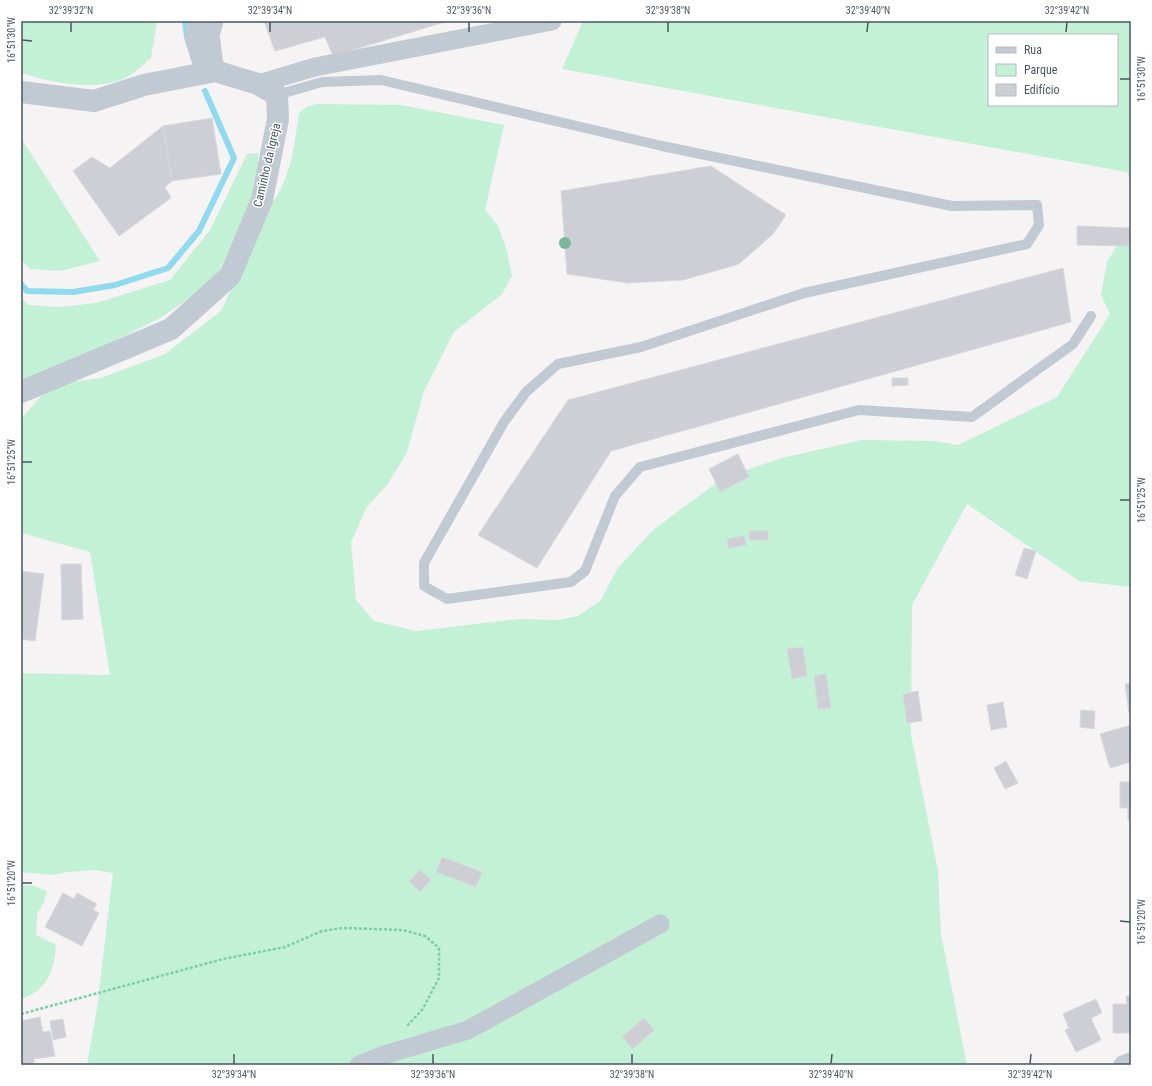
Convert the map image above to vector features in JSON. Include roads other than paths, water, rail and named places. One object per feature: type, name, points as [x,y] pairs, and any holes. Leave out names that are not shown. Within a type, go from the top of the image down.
[{"type":"street","points":[[197,21],[194,38],[210,72]]},
{"type":"street","points":[[210,72],[210,36],[214,21]]},
{"type":"street","points":[[258,84],[322,66],[552,21]]},
{"type":"street","points":[[21,92],[94,101],[144,84],[210,72],[258,84],[277,95]]},
{"type":"street","name":"Caminho da Igreja","points":[[21,392],[171,329],[230,276],[262,200],[278,119],[277,95]]},
{"type":"street","points":[[359,1065],[384,1055],[468,1030],[660,924]]},
{"type":"street","points":[[1123,1065],[1131,1062]]},
{"type":"lane","points":[[277,95],[322,82],[381,80],[662,146],[952,206],[1037,205],[1039,225],[1027,244],[804,293],[641,347],[558,364],[526,392],[504,422],[424,564],[424,586],[447,599],[570,582],[585,571],[615,496],[640,467],[859,410],[972,417],[1073,344],[1091,316]]},
{"type":"waterway","points":[[185,21],[187,37]]},
{"type":"waterway","points":[[21,284],[27,291],[73,292],[115,285],[168,268],[199,231],[234,158],[205,91]]}]
